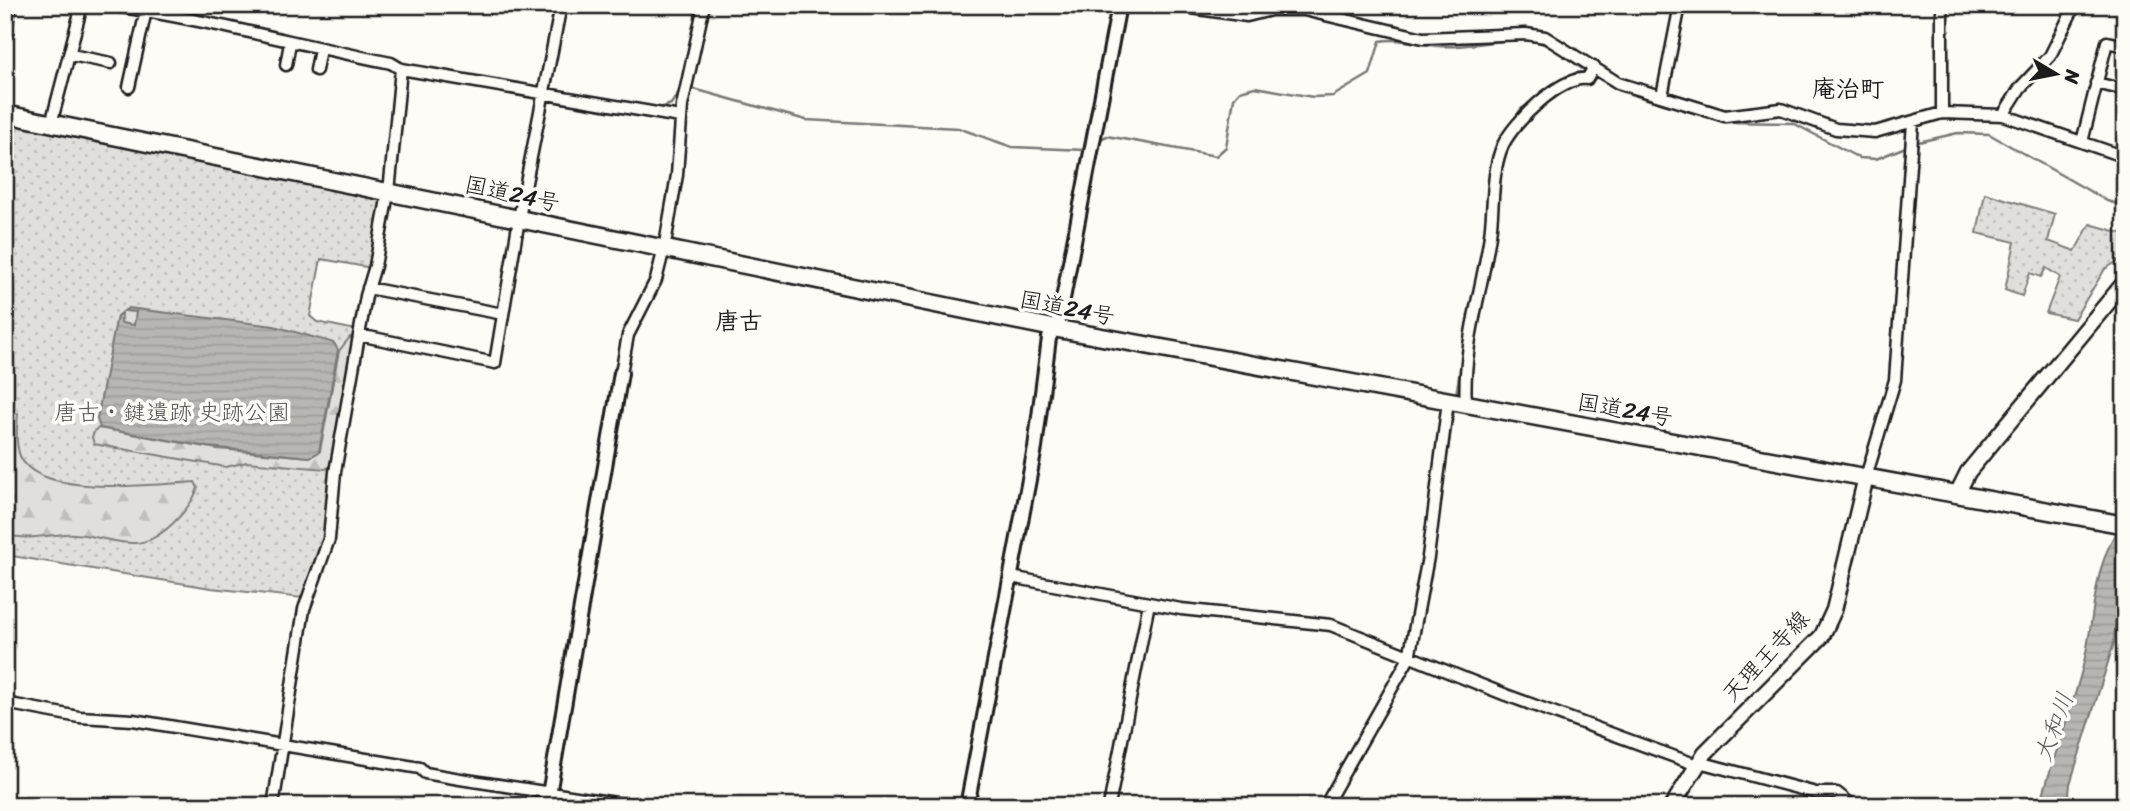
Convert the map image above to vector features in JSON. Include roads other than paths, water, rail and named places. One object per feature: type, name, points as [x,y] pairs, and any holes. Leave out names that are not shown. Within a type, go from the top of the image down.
[{"type":"highway","name":"国道24号","points":[[5,114],[1053,328],[2118,524]]},
{"type":"main road","points":[[1957,494],[1968,472],[2125,282]]},
{"type":"main road","name":"天理王寺線","points":[[1672,806],[1698,763],[1822,636],[1834,610],[1866,478]]},
{"type":"street","points":[[5,32],[11,5]]},
{"type":"street","points":[[51,124],[82,5]]},
{"type":"street","points":[[109,5],[147,8],[290,43],[391,63],[401,69],[546,89],[680,117]]},
{"type":"street","points":[[359,335],[495,363],[561,5]]},
{"type":"street","points":[[547,806],[628,335],[656,280],[664,249],[677,176],[680,117],[704,5]]},
{"type":"street","points":[[967,806],[1011,576],[1053,328],[1063,299],[1119,5]]},
{"type":"street","points":[[1171,5],[1247,16],[1271,10],[1306,8],[1423,38],[1460,39],[1513,33],[1545,37],[1618,83],[1725,116],[1781,109],[1851,132],[1875,132],[1942,113],[2003,114],[2125,157]]},
{"type":"street","points":[[1662,96],[1680,5]]},
{"type":"street","points":[[1942,5],[1942,113]]},
{"type":"street","points":[[2003,114],[2020,88],[2050,56],[2074,5]]},
{"type":"street","points":[[128,88],[147,8]]},
{"type":"street","points":[[2082,142],[2107,42],[2125,46]]},
{"type":"street","points":[[286,65],[290,43]]},
{"type":"street","points":[[316,71],[320,49]]},
{"type":"street","points":[[71,55],[111,63]]},
{"type":"street","points":[[1466,405],[1465,372],[1490,234],[1500,152],[1516,122],[1529,108],[1577,79],[1587,79],[1594,67]]},
{"type":"street","points":[[273,806],[304,609],[329,539],[332,491],[388,191],[401,69]]},
{"type":"street","points":[[2096,83],[2125,90]]},
{"type":"street","points":[[1866,478],[1895,380],[1913,122]]},
{"type":"street","points":[[368,289],[503,314]]},
{"type":"street","points":[[1325,806],[1409,658],[1428,557],[1448,401]]},
{"type":"street","points":[[1011,576],[1198,611],[1321,623],[1409,658],[1698,763],[1816,793],[1837,793],[1853,806]]},
{"type":"street","points":[[1109,806],[1149,603]]},
{"type":"street","points":[[5,703],[79,717],[133,720],[420,768],[425,773],[448,777],[549,790],[635,806]]},
{"type":"waterway","points":[[1098,140],[1107,136],[1216,156],[1226,147],[1234,98],[1240,91],[1255,87],[1313,97],[1333,96],[1370,74],[1380,41],[1452,46],[1529,41],[1553,48],[1587,72]]},
{"type":"waterway","points":[[400,64],[424,68]]},
{"type":"waterway","points":[[1566,79],[1575,73],[1585,72]]},
{"type":"waterway","points":[[1592,75],[1620,91],[1724,122],[1793,123],[1859,158],[1876,159],[1908,146]]},
{"type":"waterway","points":[[658,109],[671,104],[683,86],[806,120],[958,128],[1012,147],[1085,150]]},
{"type":"waterway","points":[[1506,131],[1521,109],[1537,98]]},
{"type":"waterway","points":[[1914,143],[1958,133],[1989,134],[2107,201],[2125,206]]},
{"type":"waterway","points":[[1475,288],[1486,229]]},
{"type":"waterway","points":[[1456,395],[1464,346]]},
{"type":"waterway","points":[[1438,513],[1454,409]]},
{"type":"district","name":"庵治町","points":[[1848,89]]},
{"type":"district","name":"唐古","points":[[739,321]]},
{"type":"park label","name":"唐古・鍵遺跡 史跡公園","points":[[172,412]]},
{"type":"water label","name":"大和川","points":[[2054,727]]}]
